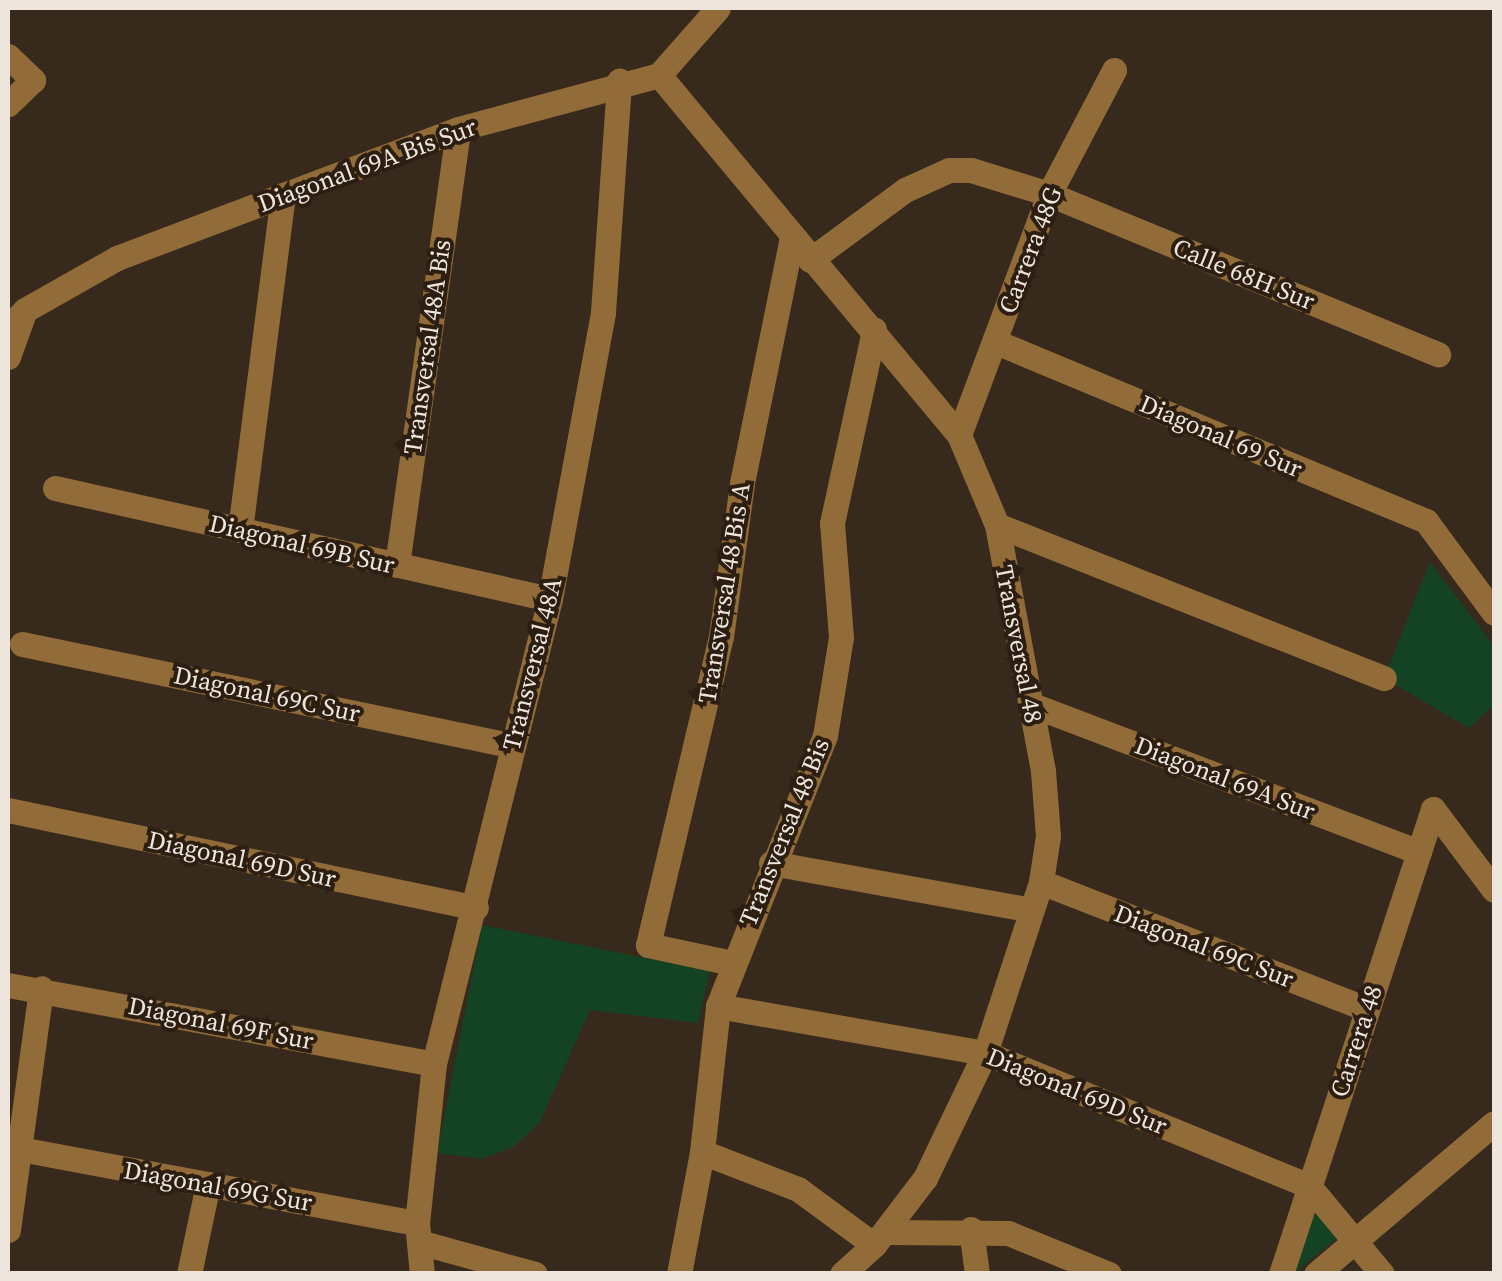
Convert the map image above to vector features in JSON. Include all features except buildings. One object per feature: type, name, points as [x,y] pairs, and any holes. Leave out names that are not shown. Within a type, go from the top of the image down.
[{"type":"street","points":[[659,74],[718,8]]},
{"type":"street","points":[[8,56],[32,80],[8,104]]},
{"type":"street","name":"Carrera 48G","points":[[958,435],[1049,194],[1114,70]]},
{"type":"street","name":"Diagonal 69A Bis Sur","points":[[13,310],[117,258],[458,129],[619,81],[659,74]]},
{"type":"street","name":"Transversal 48","points":[[659,74],[958,435],[997,525],[1032,706],[1048,836],[1041,882],[1027,909],[985,1053],[925,1178],[879,1238],[842,1274]]},
{"type":"street","name":"Transversal 48A","points":[[422,1274],[418,1232],[434,1064],[550,600],[603,312],[619,81]]},
{"type":"street","name":"Transversal 48A Bis","points":[[397,565],[458,129]]},
{"type":"street","name":"Calle 68H Sur","points":[[810,260],[905,190],[949,170],[972,170],[1049,194],[1438,354]]},
{"type":"street","points":[[240,530],[283,195]]},
{"type":"street","name":"Transversal 48 Bis A","points":[[732,963],[648,945],[721,637],[742,482],[792,238]]},
{"type":"street","points":[[8,357],[13,310]]},
{"type":"street","name":"Transversal 48 Bis","points":[[679,1274],[702,1152],[718,1006],[770,864],[825,736],[841,638],[832,523],[874,330]]},
{"type":"street","name":"Diagonal 69 Sur","points":[[996,342],[1426,521],[1494,613]]},
{"type":"street","name":"Diagonal 69B Sur","points":[[55,488],[550,600]]},
{"type":"street","points":[[997,525],[1384,678]]},
{"type":"street","name":"Diagonal 69C Sur","points":[[22,644],[511,745]]},
{"type":"street","name":"Diagonal 69A Sur","points":[[1032,706],[1419,852]]},
{"type":"street","name":"Diagonal 69D Sur","points":[[8,810],[476,908]]},
{"type":"street","name":"Carrera 48","points":[[1281,1274],[1432,810],[1494,890]]},
{"type":"street","points":[[770,864],[1027,909]]},
{"type":"street","name":"Diagonal 69C Sur","points":[[1041,882],[1367,1009]]},
{"type":"street","name":"Diagonal 69F Sur","points":[[8,985],[41,988],[434,1064]]},
{"type":"street","points":[[8,1230],[41,988]]},
{"type":"street","name":"Diagonal 69D Sur","points":[[718,1006],[985,1053],[1309,1186]]},
{"type":"street","points":[[1316,1274],[1494,1123]]},
{"type":"street","name":"Diagonal 69G Sur","points":[[20,1149],[208,1184],[418,1232],[534,1274]]},
{"type":"street","points":[[702,1152],[798,1189],[879,1238],[972,1229],[1029,1238],[1109,1274]]},
{"type":"street","points":[[189,1274],[208,1184]]},
{"type":"street","points":[[1309,1186],[1357,1238],[1382,1274]]},
{"type":"street","points":[[972,1229],[977,1274]]},
{"type":"green space","points":[[1430,562],[1494,646],[1494,705],[1469,728],[1384,678]]},
{"type":"green space","points":[[482,925],[710,971],[698,1023],[590,1010],[539,1124],[513,1147],[482,1159],[437,1153]]},
{"type":"green space","points":[[1314,1209],[1338,1237],[1294,1273]]}]
